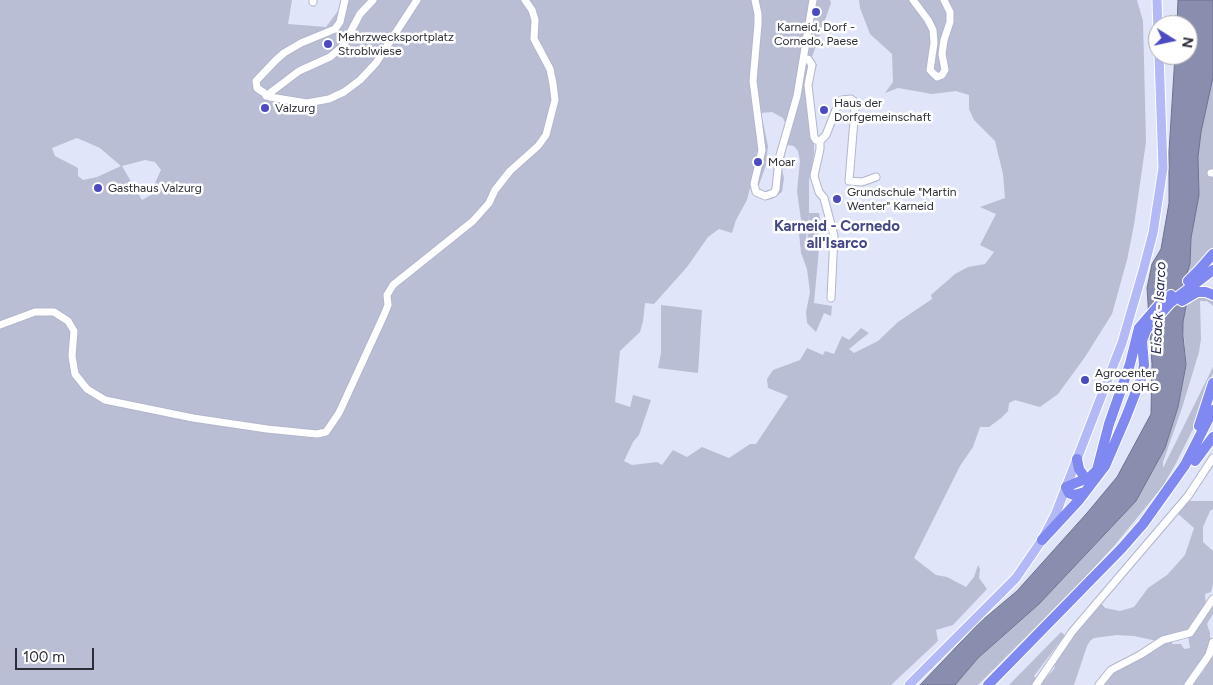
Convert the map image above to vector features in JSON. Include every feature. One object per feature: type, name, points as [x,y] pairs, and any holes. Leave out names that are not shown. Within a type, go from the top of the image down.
[{"type":"highway","points":[[1153,317],[1198,276],[1213,254]]},
{"type":"highway","points":[[1085,492],[1074,495],[1066,487],[1093,475],[1099,467],[1109,424],[1128,369],[1136,336],[1153,317],[1198,276],[1213,270]]},
{"type":"highway","points":[[1153,317],[1197,292],[1206,292],[1213,295]]},
{"type":"highway","points":[[1042,540],[1085,492],[1105,466],[1139,383],[1144,365],[1142,341],[1144,327]]},
{"type":"highway","points":[[1164,496],[1198,429],[1213,383]]},
{"type":"highway","points":[[988,685],[1122,548],[1164,496],[1193,450],[1213,410]]},
{"type":"highway","points":[[1195,461],[1213,425]]},
{"type":"highway","points":[[997,685],[1126,553],[1170,499],[1213,437]]},
{"type":"highway","points":[[1077,459],[1079,469],[1086,479]]},
{"type":"main road","points":[[1156,0],[1157,15]]},
{"type":"main road","points":[[909,685],[1003,592],[1030,560],[1056,513],[1122,343],[1153,234],[1163,168],[1159,65]]},
{"type":"street","points":[[346,0],[340,22],[335,29],[294,46],[276,60],[256,82],[257,88],[268,96],[307,102],[329,99],[360,80],[376,63],[417,0]]},
{"type":"street","points":[[268,96],[299,71],[330,57],[343,46],[360,14],[373,0]]},
{"type":"street","points":[[0,325],[35,312],[54,312],[68,322],[74,331],[72,356],[74,374],[86,389],[105,400],[193,418],[267,429],[309,433],[326,432],[339,413],[384,315],[388,305],[387,295],[394,286],[473,221],[489,203],[495,190],[510,171],[538,146],[546,136],[555,100],[553,84],[550,69],[534,39],[535,20],[532,10],[525,0]]},
{"type":"street","points":[[755,0],[758,24],[753,81],[762,150],[754,184],[756,192],[760,195],[770,195],[776,189],[779,159],[797,96],[813,0]]},
{"type":"street","points":[[913,0],[933,30],[934,43],[930,70],[937,77],[942,75],[945,70],[942,54],[950,22],[950,12],[944,0]]},
{"type":"street","points":[[804,59],[808,59],[812,66],[808,85],[814,137],[820,141]]},
{"type":"street","points":[[831,298],[834,236],[824,198],[819,192],[814,176],[820,141],[826,135],[839,102],[846,98],[855,102],[849,181],[862,182],[876,177]]},
{"type":"street","points":[[1036,685],[1078,625],[1188,496],[1213,458]]},
{"type":"street","points":[[1099,685],[1111,670],[1163,640],[1190,633],[1213,599]]},
{"type":"street","points":[[1188,685],[1209,655],[1213,642]]},
{"type":"shaded area","points":[[0,0],[292,0],[288,24],[326,27],[346,0],[830,0],[831,3],[812,57],[817,65],[812,85],[814,101],[814,154],[809,181],[809,213],[819,213],[821,224],[817,239],[819,240],[819,246],[807,246],[809,214],[805,247],[819,249],[814,303],[832,306],[831,316],[824,313],[816,332],[807,323],[806,312],[810,292],[807,269],[801,253],[799,233],[801,220],[797,191],[800,161],[798,151],[794,146],[787,145],[782,169],[784,178],[782,192],[772,199],[766,200],[756,196],[750,188],[747,200],[736,220],[732,233],[719,229],[708,237],[687,267],[654,304],[645,303],[640,332],[620,351],[615,402],[630,407],[633,395],[651,400],[639,435],[633,442],[624,461],[632,465],[657,462],[662,465],[673,450],[687,457],[702,447],[729,458],[750,444],[756,444],[788,396],[768,388],[767,379],[773,370],[800,360],[807,348],[823,355],[825,351],[834,354],[842,336],[849,340],[861,328],[869,333],[849,349],[854,353],[878,341],[898,322],[932,299],[931,295],[955,274],[968,267],[985,264],[994,252],[980,245],[996,214],[980,207],[1005,198],[1003,174],[995,141],[974,120],[969,109],[969,95],[956,91],[932,94],[898,88],[885,93],[893,82],[892,54],[870,34],[860,8],[859,0],[1137,0],[1143,21],[1146,142],[1134,225],[1127,260],[1112,314],[1085,357],[1058,394],[1040,407],[1015,400],[1009,403],[1008,411],[1001,418],[989,427],[980,427],[973,447],[960,466],[914,558],[936,575],[947,577],[966,587],[974,577],[978,565],[980,569],[979,578],[987,589],[953,625],[936,630],[938,641],[891,685],[0,685]],"holes":[[[772,112],[783,118],[786,125],[776,157],[773,189],[764,191],[759,188],[759,185],[766,165],[768,146],[761,113]],[[77,138],[100,148],[121,166],[97,177],[83,180],[78,176],[78,168],[55,156],[52,148]],[[145,160],[155,162],[161,170],[155,183],[156,192],[142,200],[122,166]]]},
{"type":"shaded area","points":[[1213,77],[1213,249],[1185,279],[1190,264],[1191,238],[1199,195],[1198,157],[1201,132]]},
{"type":"shaded area","points":[[1197,295],[1213,298],[1213,306],[1207,301],[1200,301],[1201,339],[1199,352],[1163,462],[1163,468],[1213,367],[1213,373],[1197,421],[1163,486],[1114,546],[1080,583],[978,685],[955,685],[978,658],[1039,604],[1136,501],[1165,448],[1178,407],[1186,365],[1183,322],[1187,301]]},
{"type":"shaded area","points":[[661,305],[702,310],[698,373],[658,368],[661,353]]},
{"type":"shaded area","points":[[1189,501],[1213,501],[1213,509],[1210,511],[1203,527],[1203,542],[1213,551],[1213,584],[1211,592],[1205,594],[1206,605],[1188,630],[1157,641],[1134,636],[1117,635],[1094,638],[1087,646],[1074,685],[1040,685],[1054,669],[1056,660],[1100,602],[1105,608],[1120,611],[1134,607],[1148,588],[1167,575],[1185,555],[1194,528],[1177,513]]},
{"type":"shaded area","points":[[1213,603],[1213,614],[1207,624],[1210,642],[1206,656],[1184,685],[1101,685],[1113,671],[1137,660],[1149,650],[1173,639],[1172,644],[1181,644],[1184,649],[1190,648],[1188,636],[1197,630],[1200,621]]},
{"type":"shaded area","points":[[1061,632],[1065,635],[1034,676],[1037,679],[1033,685],[1009,685]]},
{"type":"shaded area","points":[[1213,649],[1213,685],[1191,685],[1203,672]]},
{"type":"water","name":"Eisack - Isarco","points":[[1178,0],[1213,0],[1213,77],[1201,132],[1198,157],[1199,195],[1191,238],[1190,264],[1185,279],[1187,301],[1183,322],[1183,336],[1186,365],[1178,407],[1165,448],[1136,501],[1039,604],[978,658],[955,685],[920,685],[979,623],[1017,591],[1087,513],[1117,477],[1151,414],[1152,364],[1147,288],[1152,264],[1161,249],[1169,203],[1169,152],[1174,65],[1198,65],[1198,15],[1177,15]]},
{"type":"place","name":"Karneid, Dorf - Cornedo, Paese","points":[[816,12]]},
{"type":"place","name":"Mehrzwecksportplatz Stroblwiese","points":[[328,44]]},
{"type":"place","name":"Valzurg","points":[[265,108]]},
{"type":"place","name":"Haus der Dorfgemeinschaft","points":[[824,110]]},
{"type":"place","name":"Moar","points":[[758,162]]},
{"type":"place","name":"Gasthaus Valzurg","points":[[98,188]]},
{"type":"place","name":"Grundschule \"Martin Wenter\" Karneid","points":[[837,199]]},
{"type":"place","name":"Agrocenter Bozen OHG","points":[[1085,380]]},
{"type":"district","name":"Karneid - Cornedo all'Isarco","points":[[837,236]]}]
